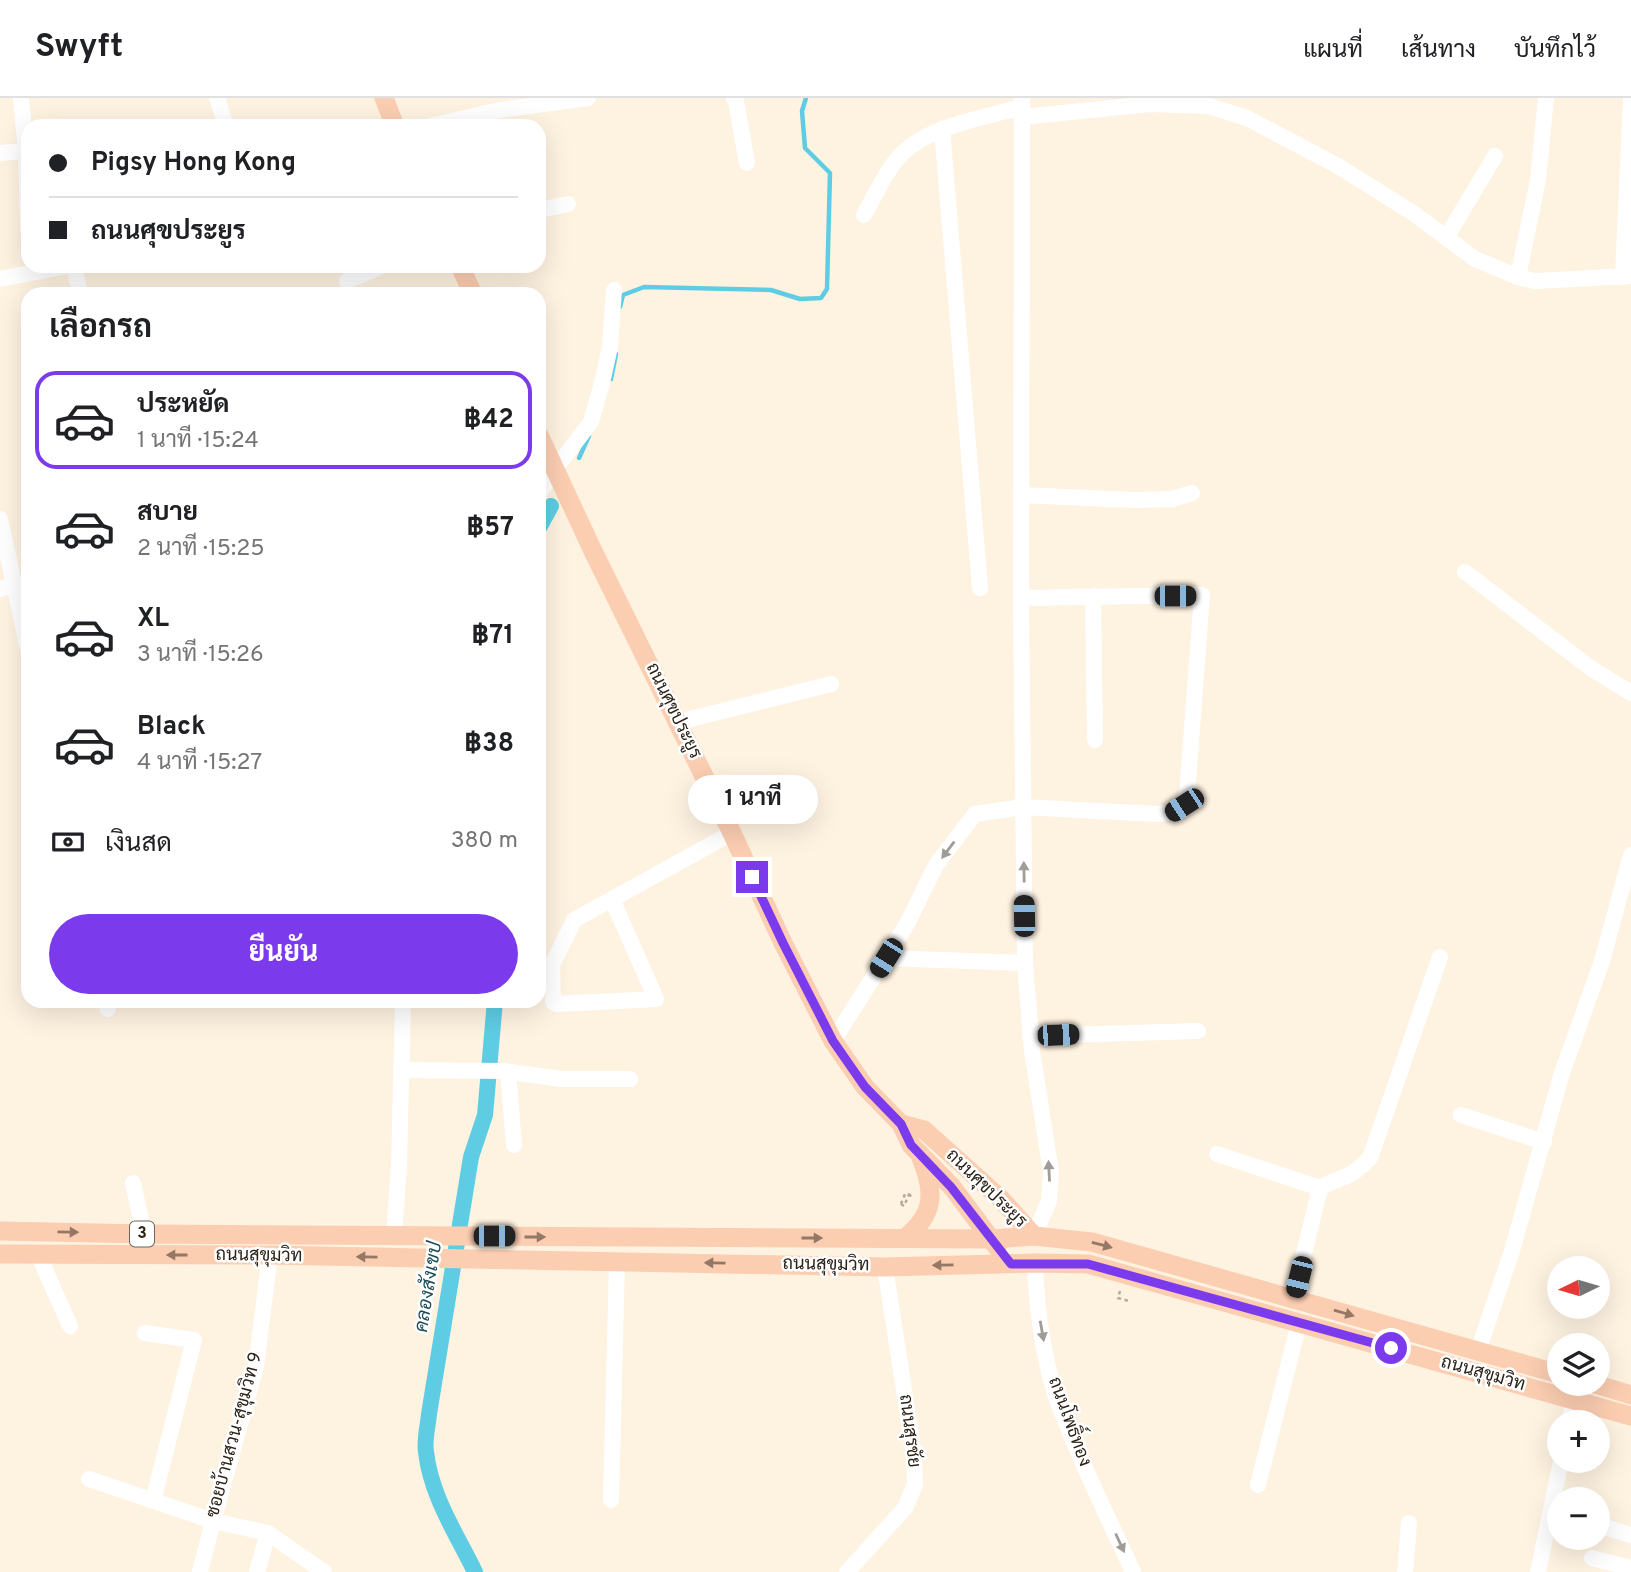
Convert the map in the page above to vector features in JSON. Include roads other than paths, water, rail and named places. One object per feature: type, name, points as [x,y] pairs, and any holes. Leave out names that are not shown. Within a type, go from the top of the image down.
[{"type":"main road","points":[[384,98],[392,119]]},
{"type":"main road","name":"ถนนศุขประยูร","points":[[546,452],[833,1041],[865,1087],[901,1124],[911,1145],[951,1187],[1011,1264]]},
{"type":"main road","name":"ถนนศุขประยูร","points":[[901,1124],[924,1130],[1002,1199],[1034,1236]]},
{"type":"main road","points":[[905,1238],[918,1228],[924,1219],[930,1197],[927,1173],[920,1155]]},
{"type":"main road","name":"ถนนสุขุมวิท","points":[[0,1231],[992,1240],[1034,1236],[1091,1242],[1547,1371]]},
{"type":"main road","points":[[276,1255],[278,1235]]},
{"type":"main road","points":[[1034,1236],[1035,1263]]},
{"type":"main road","name":"ถนนสุขุมวิท","points":[[0,1254],[276,1255],[885,1267],[1088,1264],[1631,1416]]},
{"type":"main road","points":[[1610,1389],[1631,1395]]},
{"type":"street","points":[[21,98],[23,119]]},
{"type":"street","points":[[217,98],[224,119]]},
{"type":"street","points":[[460,119],[499,110],[588,98]]},
{"type":"street","points":[[734,98],[747,163]]},
{"type":"street","points":[[1518,278],[1538,180],[1546,98]]},
{"type":"street","points":[[864,215],[896,161],[910,146],[942,130],[1022,107],[1210,102],[1247,118],[1338,166],[1413,213],[1475,259],[1518,278],[1534,281],[1627,277],[1631,98]]},
{"type":"street","points":[[1022,107],[1021,598],[1025,963],[1030,1036],[1051,1172],[1049,1201],[1034,1236]]},
{"type":"street","points":[[942,130],[980,588]]},
{"type":"street","points":[[0,153],[21,151]]},
{"type":"street","points":[[1446,238],[1494,156]]},
{"type":"street","points":[[546,209],[568,204]]},
{"type":"street","points":[[0,279],[21,272]]},
{"type":"street","points":[[347,281],[366,273]]},
{"type":"street","points":[[546,483],[591,422],[610,347],[614,290]]},
{"type":"street","points":[[1021,495],[1172,499],[1192,493]]},
{"type":"street","points":[[0,520],[21,617]]},
{"type":"street","points":[[1465,572],[1592,669],[1631,693]]},
{"type":"street","points":[[1093,596],[1095,740]]},
{"type":"street","points":[[833,1041],[907,924],[936,865],[975,814],[1022,807],[1157,814],[1172,813],[1184,805],[1187,795],[1202,596],[1021,598]]},
{"type":"street","points":[[678,722],[831,684]]},
{"type":"street","points":[[612,899],[656,999],[557,1004],[553,1002],[552,965],[574,920],[612,899],[732,833]]},
{"type":"street","points":[[1478,1351],[1512,1251],[1562,1076],[1602,961],[1631,855]]},
{"type":"street","points":[[1293,1299],[1320,1188],[1357,1171],[1370,1158],[1440,957]]},
{"type":"street","points":[[886,958],[1025,963]]},
{"type":"street","points":[[394,1236],[403,1008]]},
{"type":"street","points":[[1030,1036],[1198,1031]]},
{"type":"street","points":[[402,1070],[506,1071],[561,1079],[630,1079]]},
{"type":"street","points":[[506,1071],[514,1145]]},
{"type":"street","points":[[1461,1115],[1544,1142]]},
{"type":"street","points":[[1217,1154],[1320,1188]]},
{"type":"street","points":[[133,1184],[144,1234]]},
{"type":"street","points":[[38,1254],[70,1326]]},
{"type":"street","name":"ซอยบ้านสวน-สุขุมวิท 9","points":[[201,1572],[256,1367],[276,1255]]},
{"type":"street","points":[[611,1500],[617,1261]]},
{"type":"street","name":"ถนนโพธิ์ทอง","points":[[1035,1263],[1036,1295],[1058,1404],[1133,1572]]},
{"type":"street","name":"ถนนสุรชัย","points":[[847,1572],[905,1508],[915,1485],[914,1455],[885,1267]]},
{"type":"street","points":[[1258,1485],[1299,1323]]},
{"type":"street","points":[[145,1333],[194,1340],[153,1501]]},
{"type":"street","points":[[1572,1410],[1574,1400]]},
{"type":"street","points":[[89,1479],[213,1521],[268,1534],[324,1572]]},
{"type":"street","points":[[1405,1572],[1409,1522]]},
{"type":"street","points":[[1610,1529],[1631,1535]]},
{"type":"street","points":[[257,1572],[268,1534]]},
{"type":"street","points":[[1538,1572],[1547,1539]]},
{"type":"street","points":[[1592,1558],[1631,1568]]},
{"type":"waterway","points":[[620,307],[623,295],[644,287],[771,290],[800,299],[821,298],[827,289],[830,173],[805,148],[802,111],[806,98]]},
{"type":"waterway","points":[[611,379],[616,354]]},
{"type":"waterway","points":[[579,458],[589,436]]},
{"type":"waterway","name":"คลองสังเขป","points":[[546,515],[551,506]]},
{"type":"waterway","name":"คลองสังเขป","points":[[475,1572],[433,1484],[425,1443],[471,1157],[485,1115],[494,1008]]}]
